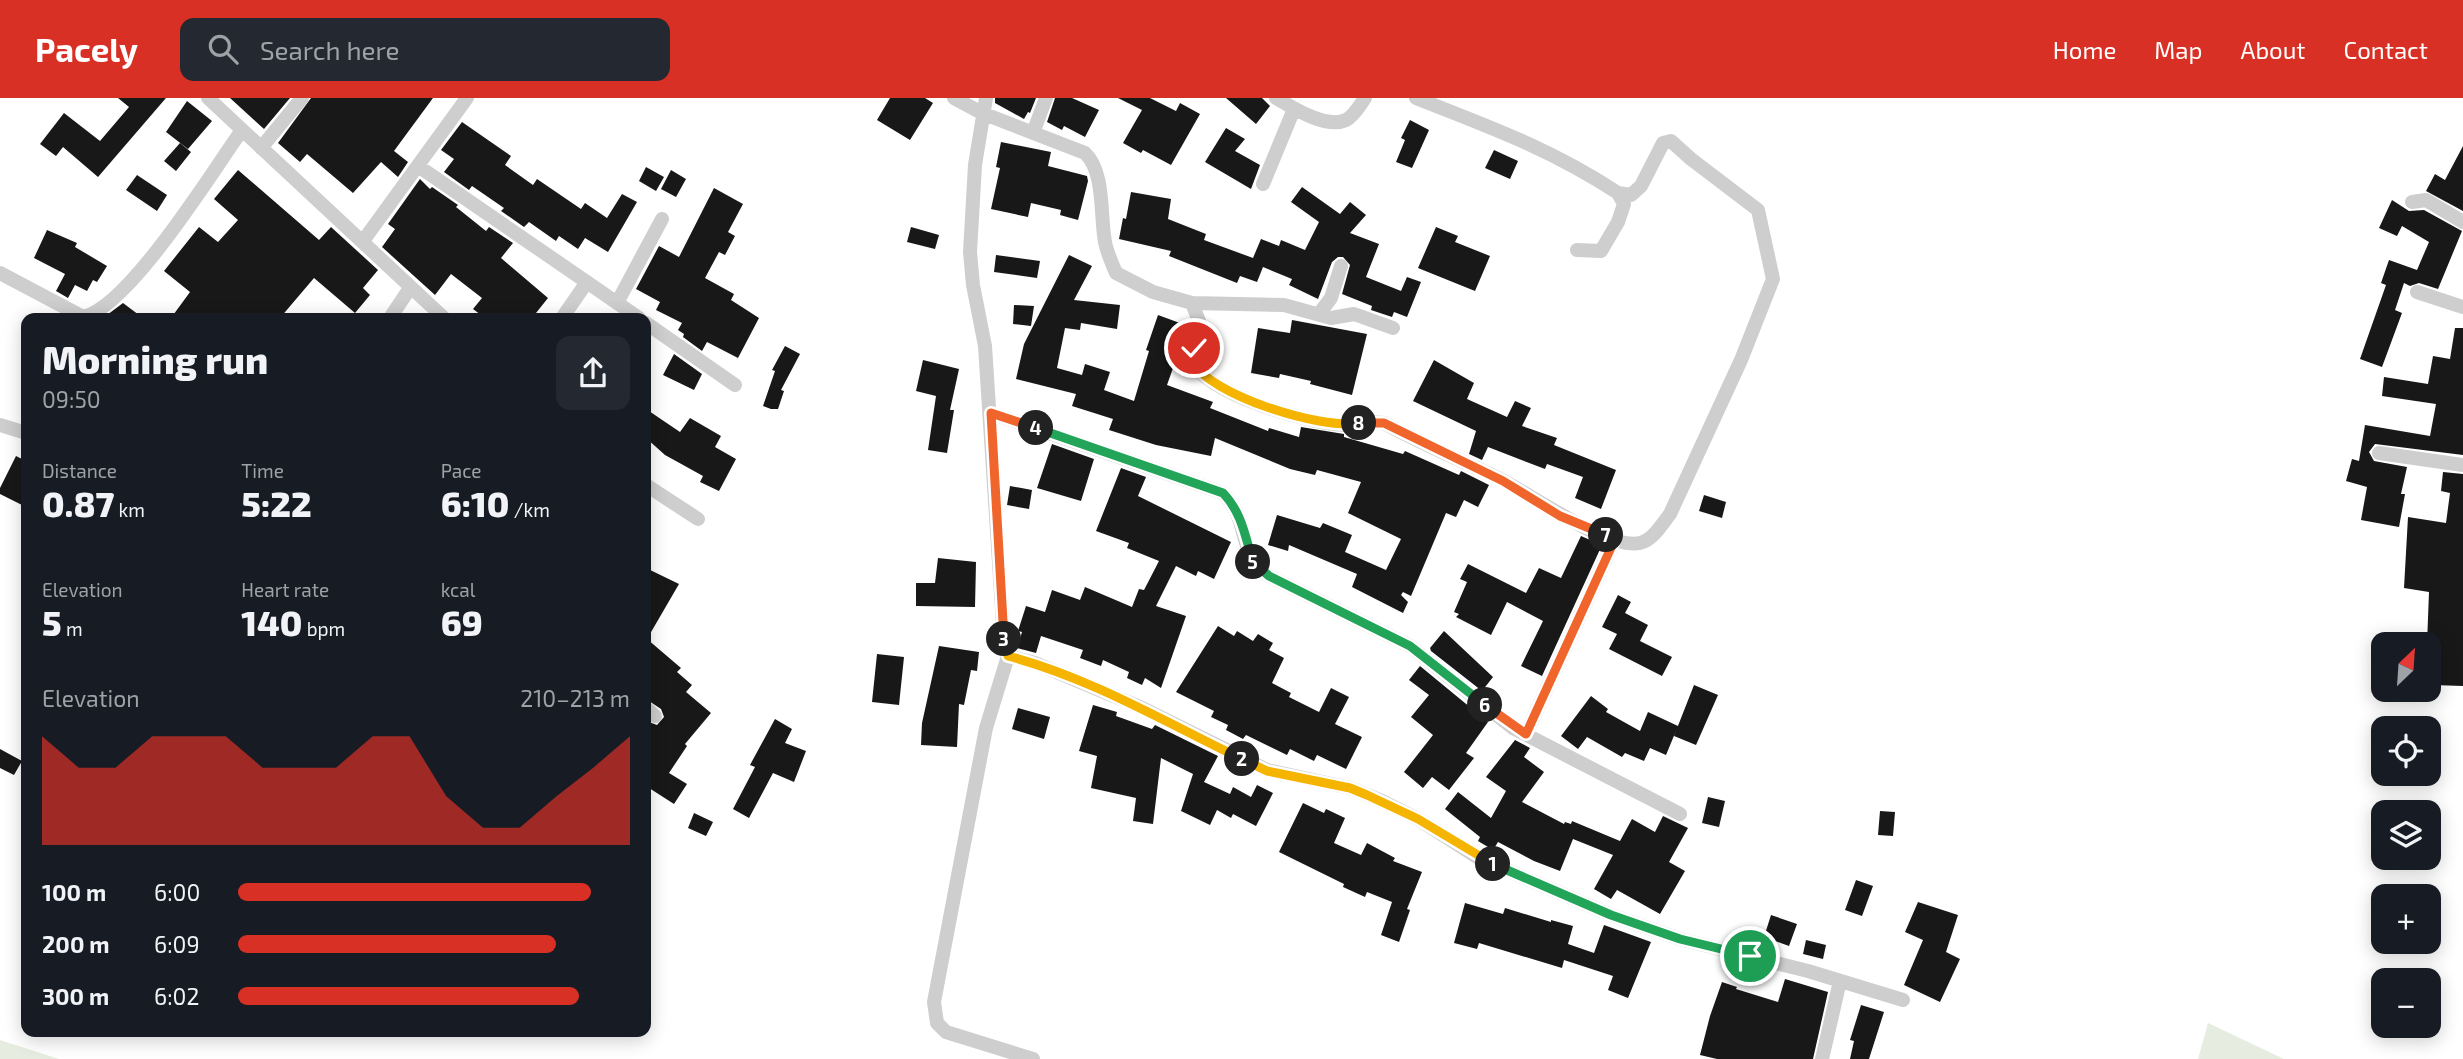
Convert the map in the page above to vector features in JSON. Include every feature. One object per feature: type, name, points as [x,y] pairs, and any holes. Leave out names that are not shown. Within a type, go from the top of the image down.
[{"type":"street","points":[[208,98],[438,313]]},
{"type":"street","points":[[261,148],[302,98]]},
{"type":"street","points":[[363,241],[467,98]]},
{"type":"street","points":[[954,98],[982,113],[1085,153],[1094,163],[1098,176],[1106,245],[1116,273],[1153,292],[1192,303],[1284,304],[1331,318],[1354,314],[1393,328]]},
{"type":"street","points":[[986,98],[974,177],[970,252],[973,285],[985,346],[1004,640],[1008,656],[986,727],[934,1002],[937,1023],[946,1032],[1033,1059]]},
{"type":"street","points":[[1033,133],[1037,116],[1046,98]]},
{"type":"street","points":[[1276,98],[1294,109],[1336,122],[1349,119],[1365,98]]},
{"type":"street","points":[[1192,303],[1202,330],[1191,361],[1197,372],[1213,383],[1294,416],[1348,425],[1366,421],[1384,423],[1503,481],[1560,516],[1625,544],[1642,543],[1654,535],[1670,514],[1741,360],[1773,279],[1758,210],[1671,141],[1663,143],[1641,186],[1630,195],[1618,193],[1586,172],[1531,143],[1416,98]]},
{"type":"street","points":[[1263,184],[1294,109]]},
{"type":"street","points":[[95,313],[134,279],[242,130]]},
{"type":"street","points":[[418,166],[632,313]]},
{"type":"street","points":[[1577,250],[1601,251],[1618,222],[1624,204],[1618,193]]},
{"type":"street","points":[[2412,202],[2426,200],[2463,222]]},
{"type":"street","points":[[617,303],[662,219]]},
{"type":"street","points":[[1319,314],[1331,298],[1341,266]]},
{"type":"street","points":[[0,273],[75,313]]},
{"type":"street","points":[[565,313],[587,282]]},
{"type":"street","points":[[393,313],[410,288]]},
{"type":"street","points":[[2417,292],[2463,307]]},
{"type":"street","points":[[651,326],[735,385]]},
{"type":"street","points":[[991,413],[1223,493],[1235,505],[1254,562],[1269,576],[1410,646],[1513,728],[1680,814]]},
{"type":"street","points":[[0,425],[21,431]]},
{"type":"street","points":[[2379,453],[2463,465]]},
{"type":"street","points":[[651,488],[698,519]]},
{"type":"street","points":[[1526,734],[1615,539]]},
{"type":"street","points":[[1008,656],[1035,663],[1130,702],[1267,771],[1350,788],[1375,798],[1418,819],[1479,858],[1611,915],[1680,939],[1808,971],[1903,1000]]},
{"type":"street","points":[[1822,1059],[1840,981]]},
{"type":"shaded area","points":[[2208,1023],[2284,1059],[2198,1059]]},
{"type":"shaded area","points":[[0,1040],[59,1059],[0,1059]]},
{"type":"building","points":[[118,98],[166,98],[98,177],[63,147],[56,156],[40,144],[64,113],[100,141],[129,107]]},
{"type":"building","points":[[230,98],[290,98],[264,129]]},
{"type":"building","points":[[311,98],[433,98],[394,151],[408,162],[398,177],[381,162],[353,193],[307,154],[300,162],[278,143]]},
{"type":"building","points":[[890,98],[925,98],[933,103],[910,140],[877,120]]},
{"type":"building","points":[[995,98],[1036,98],[1030,113],[1028,112],[1024,119],[995,103]]},
{"type":"building","points":[[1055,98],[1072,98],[1099,110],[1085,137],[1064,126],[1062,130],[1047,122]]},
{"type":"building","points":[[1118,98],[1150,98],[1176,111],[1180,103],[1200,114],[1171,165],[1123,143],[1142,110]]},
{"type":"building","points":[[1226,98],[1262,98],[1270,106],[1256,124]]},
{"type":"building","points":[[187,101],[212,121],[188,149],[166,132]]},
{"type":"building","points":[[1410,120],[1429,130],[1412,168],[1396,162],[1405,140],[1401,138]]},
{"type":"building","points":[[462,122],[511,156],[505,165],[533,185],[537,179],[581,209],[585,203],[607,218],[622,194],[637,202],[608,252],[585,238],[578,249],[559,236],[556,241],[529,222],[524,227],[501,211],[504,208],[472,186],[469,190],[444,172],[454,159],[441,150]]},
{"type":"building","points":[[1226,128],[1245,139],[1235,151],[1260,165],[1251,189],[1205,162]]},
{"type":"building","points":[[1001,142],[1051,152],[1048,166],[1087,176],[1078,220],[1060,215],[1061,210],[1031,203],[1028,217],[991,209],[1000,168],[996,167]]},
{"type":"building","points":[[180,143],[191,152],[176,171],[164,161]]},
{"type":"building","points":[[2463,146],[2463,211],[2426,191],[2435,174],[2445,180]]},
{"type":"building","points":[[1494,150],[1518,161],[1510,179],[1485,168]]},
{"type":"building","points":[[646,167],[664,177],[656,191],[639,181]]},
{"type":"building","points":[[238,170],[319,240],[331,227],[378,270],[363,288],[370,295],[355,313],[314,278],[284,313],[175,313],[190,292],[164,271],[199,227],[218,242],[238,220],[214,199]]},
{"type":"building","points":[[671,170],[686,179],[676,197],[661,189]]},
{"type":"building","points":[[137,175],[167,195],[157,211],[126,190]]},
{"type":"building","points":[[420,179],[430,189],[432,187],[458,205],[456,207],[486,231],[489,227],[513,243],[501,258],[548,298],[536,313],[478,313],[473,309],[482,298],[451,274],[435,295],[382,247],[395,229],[388,224]]},
{"type":"building","points":[[1302,187],[1340,214],[1350,202],[1366,215],[1350,233],[1379,244],[1366,277],[1401,291],[1407,277],[1421,282],[1407,317],[1394,312],[1392,317],[1371,310],[1372,306],[1342,294],[1350,265],[1343,257],[1332,262],[1318,299],[1289,285],[1292,279],[1263,267],[1257,282],[1240,276],[1237,283],[1169,256],[1171,251],[1119,239],[1131,192],[1171,199],[1168,219],[1206,234],[1204,240],[1253,258],[1261,239],[1279,246],[1281,240],[1305,250],[1319,222],[1291,202]]},
{"type":"building","points":[[714,188],[743,204],[728,232],[735,236],[725,255],[719,252],[705,278],[734,294],[731,300],[759,318],[738,358],[707,342],[702,351],[678,330],[682,323],[656,310],[660,302],[636,289],[659,246],[679,257]]},
{"type":"building","points":[[2392,200],[2409,211],[2424,210],[2462,231],[2438,289],[2419,283],[2410,286],[2404,283],[2395,310],[2402,313],[2382,367],[2360,359],[2386,285],[2381,283],[2389,260],[2417,270],[2429,242],[2402,226],[2397,236],[2379,228]]},
{"type":"building","points":[[911,227],[939,235],[935,249],[907,242]]},
{"type":"building","points":[[1436,227],[1458,236],[1455,242],[1490,256],[1475,291],[1418,268]]},
{"type":"building","points":[[47,230],[77,243],[75,247],[107,266],[97,282],[93,280],[87,291],[75,285],[68,298],[56,291],[65,274],[34,258]]},
{"type":"building","points":[[996,255],[1040,261],[1037,278],[994,272]]},
{"type":"building","points":[[1069,255],[1092,266],[1074,300],[1120,305],[1117,329],[1081,323],[1080,330],[1065,328],[1057,368],[1082,375],[1085,364],[1110,372],[1104,390],[1134,401],[1149,351],[1146,350],[1158,315],[1188,326],[1167,385],[1213,402],[1210,408],[1268,431],[1269,428],[1299,437],[1301,427],[1344,434],[1344,437],[1403,454],[1405,451],[1459,475],[1461,471],[1489,485],[1478,507],[1464,500],[1456,517],[1446,513],[1411,596],[1403,592],[1401,595],[1408,602],[1403,613],[1352,587],[1357,574],[1289,545],[1288,551],[1268,545],[1277,515],[1320,528],[1323,523],[1352,535],[1345,552],[1386,570],[1401,539],[1348,513],[1361,482],[1317,470],[1315,475],[1290,469],[1215,438],[1211,456],[1156,445],[1109,430],[1113,419],[1072,406],[1076,394],[1016,379],[1024,344]]},
{"type":"building","points":[[123,303],[136,313],[110,313]]},
{"type":"building","points":[[1014,305],[1034,306],[1031,326],[1013,324]]},
{"type":"building","points":[[1292,320],[1367,334],[1352,395],[1280,374],[1279,378],[1251,373],[1258,328],[1290,333]]},
{"type":"building","points":[[2455,328],[2463,328],[2463,455],[2375,444],[2369,452],[2374,461],[2407,467],[2401,494],[2405,494],[2399,527],[2361,520],[2367,487],[2346,481],[2352,459],[2359,461],[2365,425],[2430,436],[2436,404],[2382,396],[2384,377],[2428,384],[2433,356],[2450,359]]},
{"type":"building","points":[[785,346],[800,354],[781,390],[784,391],[778,409],[771,409],[763,406],[775,371],[772,370]]},
{"type":"building","points":[[674,354],[702,374],[694,390],[663,375]]},
{"type":"building","points":[[923,360],[959,369],[950,410],[954,410],[947,453],[928,450],[936,396],[916,391]]},
{"type":"building","points":[[1434,360],[1474,383],[1467,399],[1507,417],[1515,401],[1531,408],[1522,426],[1557,438],[1554,445],[1616,470],[1601,509],[1575,498],[1583,477],[1547,464],[1545,469],[1488,447],[1482,460],[1469,454],[1476,431],[1413,401]]},
{"type":"building","points":[[651,412],[680,432],[690,418],[721,436],[715,447],[736,459],[719,491],[700,482],[703,476],[665,455],[651,442]]},
{"type":"building","points":[[1052,444],[1094,459],[1081,501],[1037,488]]},
{"type":"building","points":[[16,456],[21,458],[21,504],[0,494],[0,488]]},
{"type":"building","points":[[1121,468],[1146,477],[1138,496],[1231,542],[1214,579],[1198,571],[1196,576],[1176,566],[1156,606],[1186,616],[1161,688],[1145,678],[1142,685],[1127,678],[1129,672],[1103,660],[1101,666],[1080,658],[1083,650],[1041,636],[1036,653],[1017,648],[1022,632],[1018,631],[1026,606],[1045,612],[1052,590],[1080,600],[1085,587],[1132,607],[1139,589],[1144,590],[1159,561],[1127,548],[1129,543],[1096,531]]},
{"type":"building","points":[[2443,472],[2463,474],[2463,686],[2441,685],[2441,632],[2427,632],[2429,592],[2404,588],[2408,517],[2446,523],[2450,493],[2441,491]]},
{"type":"building","points":[[1010,486],[1032,490],[1029,509],[1007,505]]},
{"type":"building","points":[[1704,495],[1726,502],[1722,518],[1699,511]]},
{"type":"building","points":[[1581,536],[1602,545],[1542,676],[1521,666],[1543,621],[1507,602],[1491,635],[1456,617],[1459,614],[1454,612],[1467,582],[1460,579],[1468,564],[1526,593],[1539,568],[1561,578]]},
{"type":"building","points":[[938,558],[976,562],[975,607],[916,606],[916,583],[935,583]]},
{"type":"building","points":[[651,570],[679,584],[651,632]]},
{"type":"building","points":[[1618,595],[1631,602],[1625,613],[1648,625],[1640,641],[1672,657],[1662,676],[1609,649],[1617,634],[1602,627]]},
{"type":"building","points":[[1218,626],[1234,636],[1237,631],[1253,641],[1258,634],[1273,643],[1269,650],[1284,658],[1272,683],[1291,693],[1289,697],[1319,712],[1331,688],[1349,697],[1335,724],[1362,737],[1346,769],[1317,755],[1314,761],[1290,749],[1287,755],[1246,735],[1243,739],[1226,730],[1228,725],[1211,717],[1214,711],[1176,692]]},
{"type":"building","points":[[1444,631],[1493,677],[1482,691],[1431,651],[1430,648]]},
{"type":"building","points":[[651,642],[681,668],[677,672],[692,685],[686,692],[711,713],[685,744],[687,746],[669,773],[687,784],[674,804],[651,789],[651,723],[657,725],[664,717],[661,709],[651,702]]},
{"type":"building","points":[[939,646],[979,652],[977,671],[971,670],[964,705],[959,704],[957,747],[921,745],[922,723]]},
{"type":"building","points":[[877,654],[904,657],[899,705],[872,702]]},
{"type":"building","points":[[1420,666],[1488,722],[1466,753],[1474,758],[1449,790],[1432,777],[1423,788],[1404,772],[1433,735],[1411,717],[1429,695],[1409,680]]},
{"type":"building","points":[[1694,685],[1718,695],[1696,745],[1674,736]]},
{"type":"building","points":[[1591,696],[1608,709],[1606,712],[1640,731],[1648,712],[1678,726],[1666,755],[1650,748],[1644,761],[1625,753],[1622,757],[1587,737],[1578,749],[1561,736]]},
{"type":"building","points":[[1093,705],[1117,712],[1116,716],[1152,729],[1155,725],[1218,756],[1204,782],[1230,794],[1233,787],[1251,797],[1257,785],[1273,793],[1256,826],[1233,814],[1231,818],[1217,810],[1210,825],[1181,811],[1193,774],[1161,758],[1153,824],[1133,821],[1136,798],[1091,788],[1097,756],[1079,751]]},
{"type":"building","points":[[1018,708],[1050,717],[1044,739],[1012,729]]},
{"type":"building","points":[[775,719],[792,729],[785,743],[806,751],[794,782],[773,773],[749,818],[733,809],[755,767],[750,765]]},
{"type":"building","points":[[1515,740],[1530,748],[1524,757],[1544,772],[1522,802],[1564,824],[1571,824],[1572,821],[1620,841],[1632,819],[1655,832],[1663,816],[1688,828],[1669,862],[1685,871],[1660,914],[1617,890],[1611,899],[1594,889],[1613,855],[1573,839],[1560,871],[1498,842],[1493,850],[1478,841],[1480,837],[1445,809],[1458,792],[1491,818],[1506,791],[1486,777]]},
{"type":"building","points":[[0,749],[21,760],[14,775],[0,768]]},
{"type":"building","points":[[1708,797],[1725,801],[1719,827],[1702,823]]},
{"type":"building","points":[[1303,803],[1324,813],[1326,809],[1345,818],[1334,843],[1361,855],[1367,843],[1395,858],[1393,861],[1422,872],[1407,909],[1410,910],[1399,942],[1381,935],[1392,902],[1367,892],[1365,897],[1279,852]]},
{"type":"building","points":[[1880,811],[1895,812],[1893,836],[1878,835]]},
{"type":"building","points":[[694,813],[713,822],[706,836],[688,828]]},
{"type":"building","points":[[1856,880],[1873,886],[1862,916],[1845,910]]},
{"type":"building","points":[[1918,902],[1958,915],[1946,952],[1960,959],[1940,1002],[1904,985],[1923,940],[1905,932]]},
{"type":"building","points":[[1465,903],[1503,914],[1505,908],[1573,926],[1568,944],[1594,953],[1604,925],[1651,942],[1628,998],[1608,990],[1613,976],[1564,960],[1562,968],[1479,943],[1477,949],[1454,943]]},
{"type":"building","points":[[1771,915],[1797,924],[1789,946],[1764,937]]},
{"type":"building","points":[[1806,940],[1826,945],[1823,959],[1803,954]]},
{"type":"building","points":[[1785,979],[1828,992],[1813,1059],[1717,1059],[1700,1055],[1722,982],[1778,1002]]},
{"type":"building","points":[[1861,1005],[1884,1012],[1869,1059],[1850,1059],[1854,1041],[1850,1040]]},
{"type":"route","points":[[1194,348],[1191,361],[1197,372],[1213,383],[1257,403],[1294,416],[1348,425],[1366,421],[1384,423],[1416,441],[1503,481],[1560,516],[1615,539],[1526,734],[1513,728],[1410,646],[1269,576],[1254,562],[1235,505],[1223,493],[991,413],[1004,640],[1008,656],[1035,663],[1100,689],[1183,727],[1267,771],[1350,788],[1382,801],[1418,819],[1479,858],[1611,915],[1680,939],[1750,956]]}]
